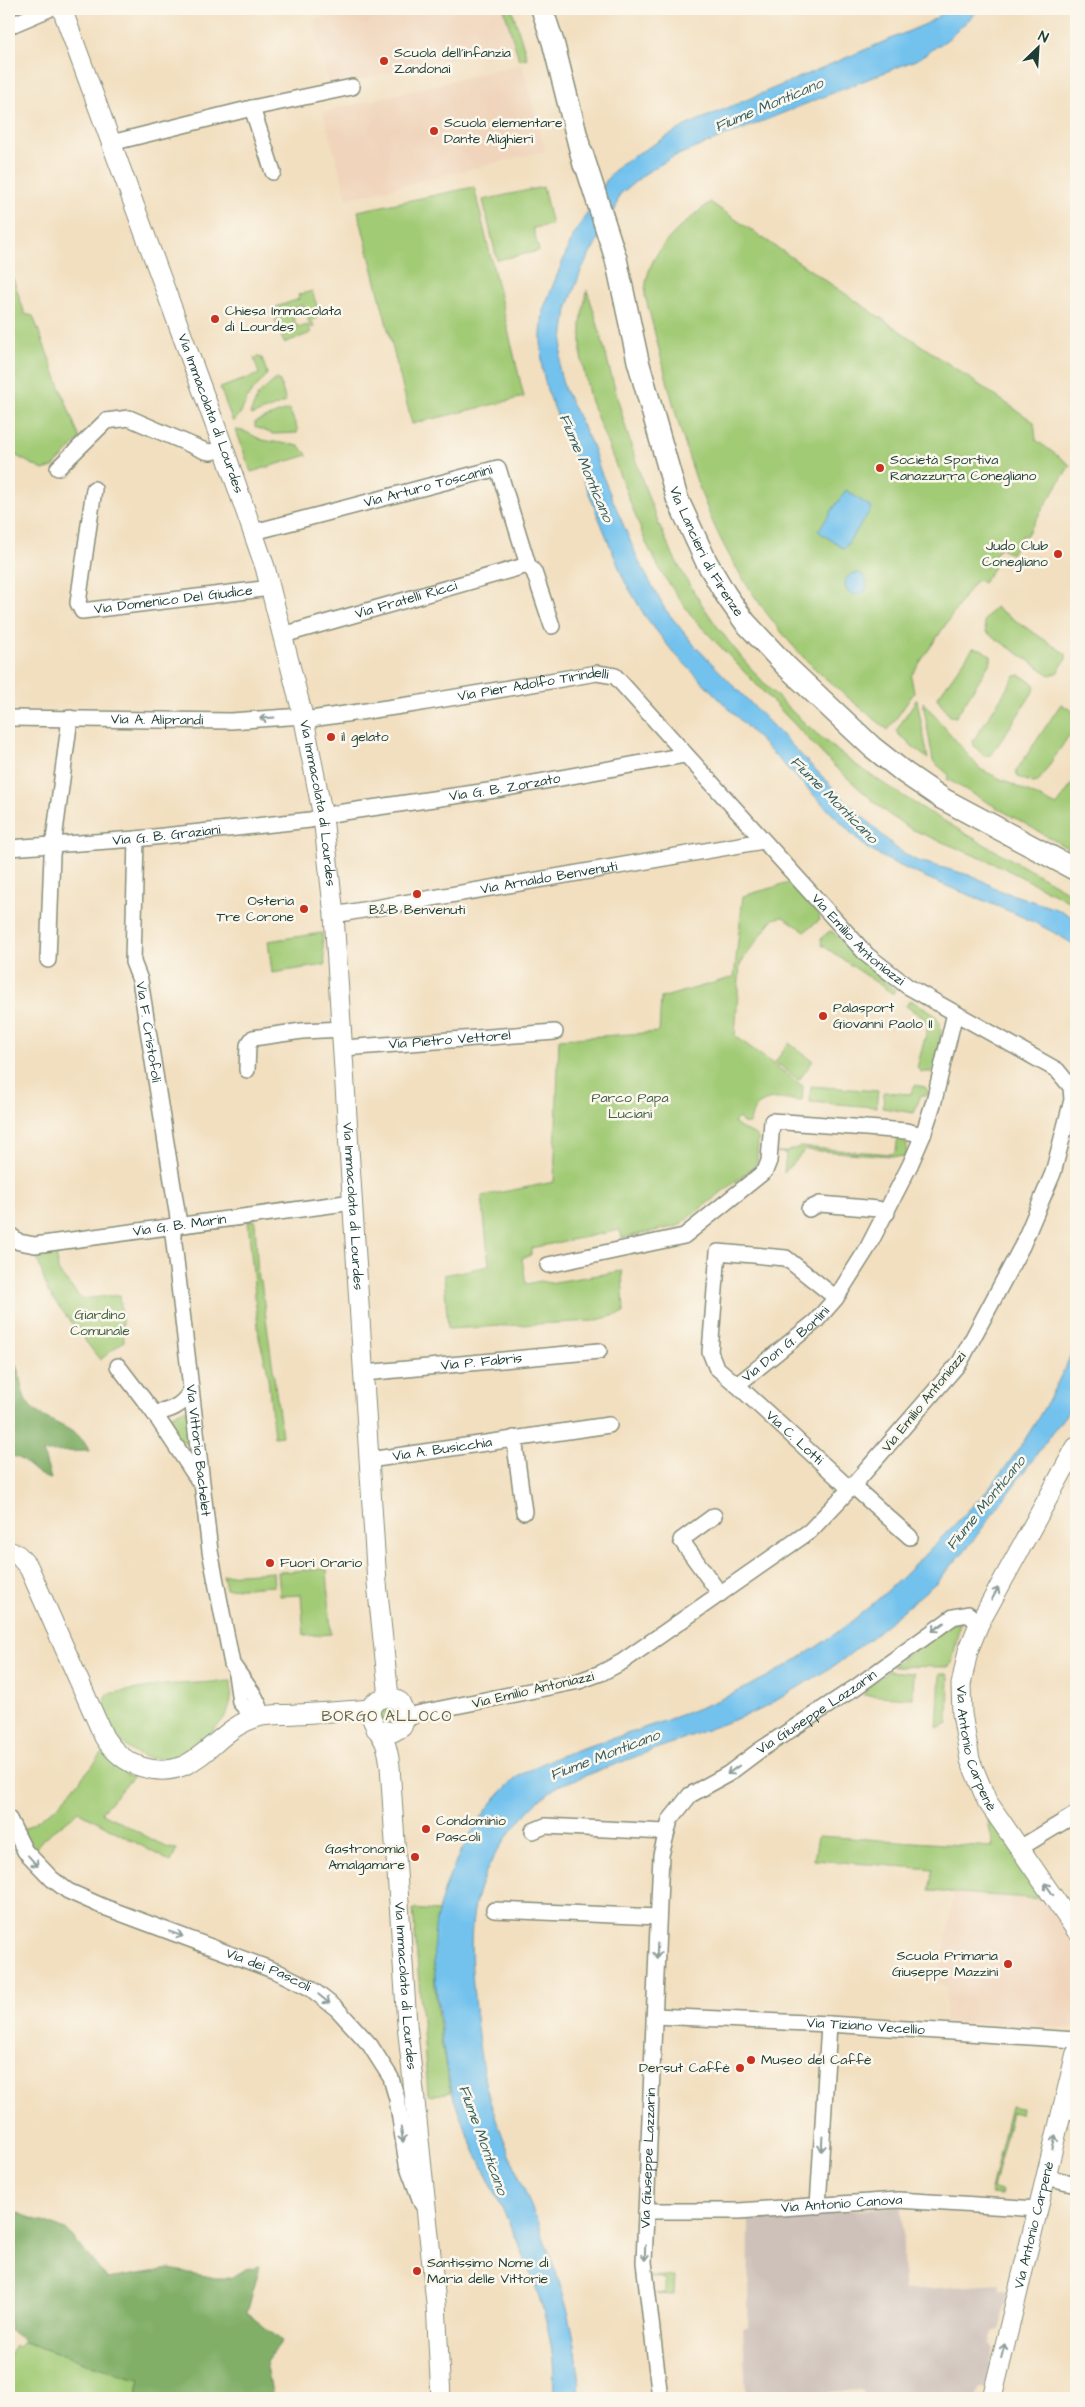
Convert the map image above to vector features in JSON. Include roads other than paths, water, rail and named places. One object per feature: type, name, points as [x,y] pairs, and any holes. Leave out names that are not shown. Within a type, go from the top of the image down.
[{"type":"main road","name":"Via Lancieri di Firenze","points":[[542,9],[677,498],[706,561],[746,622],[830,708],[872,747],[926,789],[1066,859],[1076,871]]},
{"type":"street","points":[[9,26],[60,9]]},
{"type":"street","name":"Via Immacolata di Lourdes","points":[[60,9],[112,143],[254,532],[271,588],[304,718],[322,817],[334,915],[343,1029],[381,1636],[377,1710],[388,1755],[407,2024],[436,2303],[441,2398]]},
{"type":"street","points":[[112,143],[252,108],[352,87]]},
{"type":"street","points":[[252,108],[273,172]]},
{"type":"street","points":[[58,468],[106,421],[129,418],[205,451],[211,452],[224,449]]},
{"type":"street","name":"Via Arturo Toscanini","points":[[254,532],[498,468],[528,565],[534,572],[552,626]]},
{"type":"street","name":"Via Domenico Del Giudice","points":[[94,489],[78,603],[82,611],[271,588]]},
{"type":"street","name":"Via Fratelli Ricci","points":[[283,635],[528,565]]},
{"type":"street","name":"Via Pier Adolfo Tirindelli","points":[[304,718],[606,673],[615,676],[763,841],[796,875]]},
{"type":"street","name":"Via A. Aliprandi","points":[[9,718],[231,721],[304,718]]},
{"type":"street","points":[[48,960],[53,845],[70,718]]},
{"type":"street","name":"Via G. B. Zorzato","points":[[322,817],[502,789],[685,755]]},
{"type":"street","name":"Via G. B. Graziani","points":[[9,848],[136,839],[310,820],[322,817]]},
{"type":"street","name":"Via F. Cristofoli","points":[[136,839],[132,962],[140,980],[176,1225]]},
{"type":"street","name":"Via Arnaldo Benvenuti","points":[[334,915],[763,841]]},
{"type":"street","name":"Via Emilio Antoniazzi","points":[[406,1719],[579,1681],[601,1673],[622,1662],[800,1539],[852,1488],[950,1375],[971,1344],[1014,1262],[1042,1201],[1058,1156],[1070,1109],[1071,1087],[1057,1070],[907,986],[879,966],[848,935],[796,875]]},
{"type":"street","name":"Via Don G. Borlini","points":[[836,1298],[786,1258],[718,1252],[710,1357],[716,1367],[737,1385],[816,1321],[836,1298],[868,1249],[887,1213],[922,1135],[934,1101],[955,1013]]},
{"type":"street","points":[[247,1070],[248,1045],[253,1038],[302,1031],[343,1029]]},
{"type":"street","name":"Via Pietro Vettorel","points":[[344,1048],[555,1032]]},
{"type":"street","points":[[548,1265],[684,1236],[765,1171],[769,1161],[772,1121],[906,1131],[922,1135]]},
{"type":"street","name":"Via G. B. Marin","points":[[9,1234],[19,1242],[35,1245],[354,1202]]},
{"type":"street","points":[[809,1209],[820,1204],[878,1209],[887,1213]]},
{"type":"street","name":"Via Vittorio Bachelet","points":[[176,1225],[190,1392],[201,1485],[222,1616],[232,1664],[236,1673],[254,1695],[259,1705],[257,1717]]},
{"type":"street","name":"Via P. Fabris","points":[[364,1373],[599,1351]]},
{"type":"street","points":[[118,1366],[154,1414],[201,1485]]},
{"type":"street","name":"Via C. Lotti","points":[[737,1385],[910,1538]]},
{"type":"street","points":[[154,1414],[175,1408],[184,1401],[190,1392]]},
{"type":"street","name":"Via A. Busicchia","points":[[369,1460],[609,1425]]},
{"type":"street","points":[[514,1438],[524,1512]]},
{"type":"street","name":"Via Antonio Carpenè","points":[[1073,1920],[1020,1848],[981,1790],[966,1744],[961,1685],[968,1651],[978,1624],[1076,1447]]},
{"type":"street","points":[[714,1516],[682,1540],[720,1594]]},
{"type":"street","points":[[9,1551],[18,1555],[28,1568],[100,1730],[121,1757],[149,1769],[172,1769],[192,1763],[226,1733],[257,1717],[377,1710],[400,1702],[406,1719],[387,1733],[377,1710]]},
{"type":"street","name":"Via Giuseppe Lazzarin","points":[[660,2398],[644,2262],[661,1855],[665,1832],[675,1812],[690,1795],[728,1774],[760,1750],[856,1687],[953,1617],[968,1614],[978,1624]]},
{"type":"street","name":"Via Vittorio Bachelet","points":[[236,1673],[240,1702]]},
{"type":"street","points":[[254,1695],[267,1706],[289,1715]]},
{"type":"street","points":[[226,1733],[237,1716],[240,1702],[257,1717]]},
{"type":"street","name":"Via Immacolata di Lourdes","points":[[388,1755],[406,1719]]},
{"type":"street","points":[[1020,1848],[1076,1814]]},
{"type":"street","name":"Via dei Pascoli","points":[[9,1819],[25,1851],[52,1879],[68,1891],[98,1905],[278,1972],[310,1988],[337,2009],[370,2045],[391,2078],[397,2099],[407,2164],[428,2216]]},
{"type":"street","points":[[533,1831],[545,1826],[665,1832]]},
{"type":"street","points":[[494,1910],[658,1917]]},
{"type":"street","name":"Via Tiziano Vecellio","points":[[655,2016],[829,2024],[1076,2040]]},
{"type":"street","points":[[818,2206],[829,2024]]},
{"type":"street","name":"Via Antonio Carpenè","points":[[992,2398],[1046,2177],[1069,2111],[1076,2053]]},
{"type":"street","points":[[1046,2177],[1076,2184]]},
{"type":"street","name":"Via Antonio Canova","points":[[646,2211],[701,2213],[898,2200],[1038,2209]]},
{"type":"water","name":"Fiume Monticano","points":[[950,9],[980,9],[948,39],[918,59],[673,157],[646,173],[619,195],[616,208],[582,268],[567,309],[559,369],[564,388],[592,445],[600,470],[640,564],[665,609],[694,645],[849,804],[896,848],[915,860],[976,877],[999,890],[1062,911],[1076,920],[1076,946],[1025,918],[917,874],[865,847],[673,652],[645,616],[624,580],[547,390],[542,368],[541,335],[543,310],[573,236],[608,178],[620,164],[687,125],[926,24]]},
{"type":"water","points":[[846,490],[872,508],[844,549],[818,531]]},
{"type":"water","points":[[856,573],[864,576],[867,584],[864,592],[856,595],[848,592],[845,584],[848,576]]},
{"type":"water","name":"Fiume Monticano","points":[[1076,1343],[1075,1402],[972,1542],[939,1580],[837,1664],[762,1709],[558,1786],[537,1802],[521,1819],[495,1855],[484,1876],[477,1896],[473,1917],[471,1960],[475,2009],[484,2075],[494,2113],[550,2254],[572,2329],[578,2364],[578,2398],[553,2398],[553,2364],[548,2329],[538,2294],[510,2225],[459,2113],[447,2068],[436,1984],[434,1942],[440,1902],[457,1861],[480,1819],[494,1800],[524,1773],[562,1755],[673,1718],[755,1683],[815,1648],[870,1606],[920,1560],[999,1476],[1012,1459],[1047,1402]]},
{"type":"place","name":"Scuola dell'infanzia Zandonai","points":[[384,61]]},
{"type":"place","name":"Scuola elementare Dante Alighieri","points":[[434,131]]},
{"type":"place","name":"Chiesa Immacolata di Lourdes","points":[[215,319]]},
{"type":"place","name":"Società Sportiva Ranazzurra Conegliano","points":[[880,468]]},
{"type":"place","name":"Judo Club Conegliano","points":[[1058,554]]},
{"type":"place","name":"il gelato","points":[[331,737]]},
{"type":"place","name":"B&B Benvenuti","points":[[417,894]]},
{"type":"place","name":"Osteria Tre Corone","points":[[304,909]]},
{"type":"place","name":"Palasport Giovanni Paolo II","points":[[823,1016]]},
{"type":"place","name":"Fuori Orario","points":[[270,1563]]},
{"type":"place","name":"Condominio Pascoli","points":[[426,1829]]},
{"type":"place","name":"Gastronomia Amalgamare","points":[[415,1857]]},
{"type":"place","name":"Scuola Primaria Giuseppe Mazzini","points":[[1008,1964]]},
{"type":"place","name":"Museo del Caffè","points":[[751,2060]]},
{"type":"place","name":"Dersut Caffè","points":[[740,2068]]},
{"type":"place","name":"Santissimo Nome di Maria delle Vittorie","points":[[417,2271]]},
{"type":"district","name":"BORGO ALLOCO","points":[[387,1716]]},
{"type":"park label","name":"Parco Papa Luciani","points":[[630,1106]]},
{"type":"park label","name":"Giardino Comunale","points":[[100,1324]]}]
